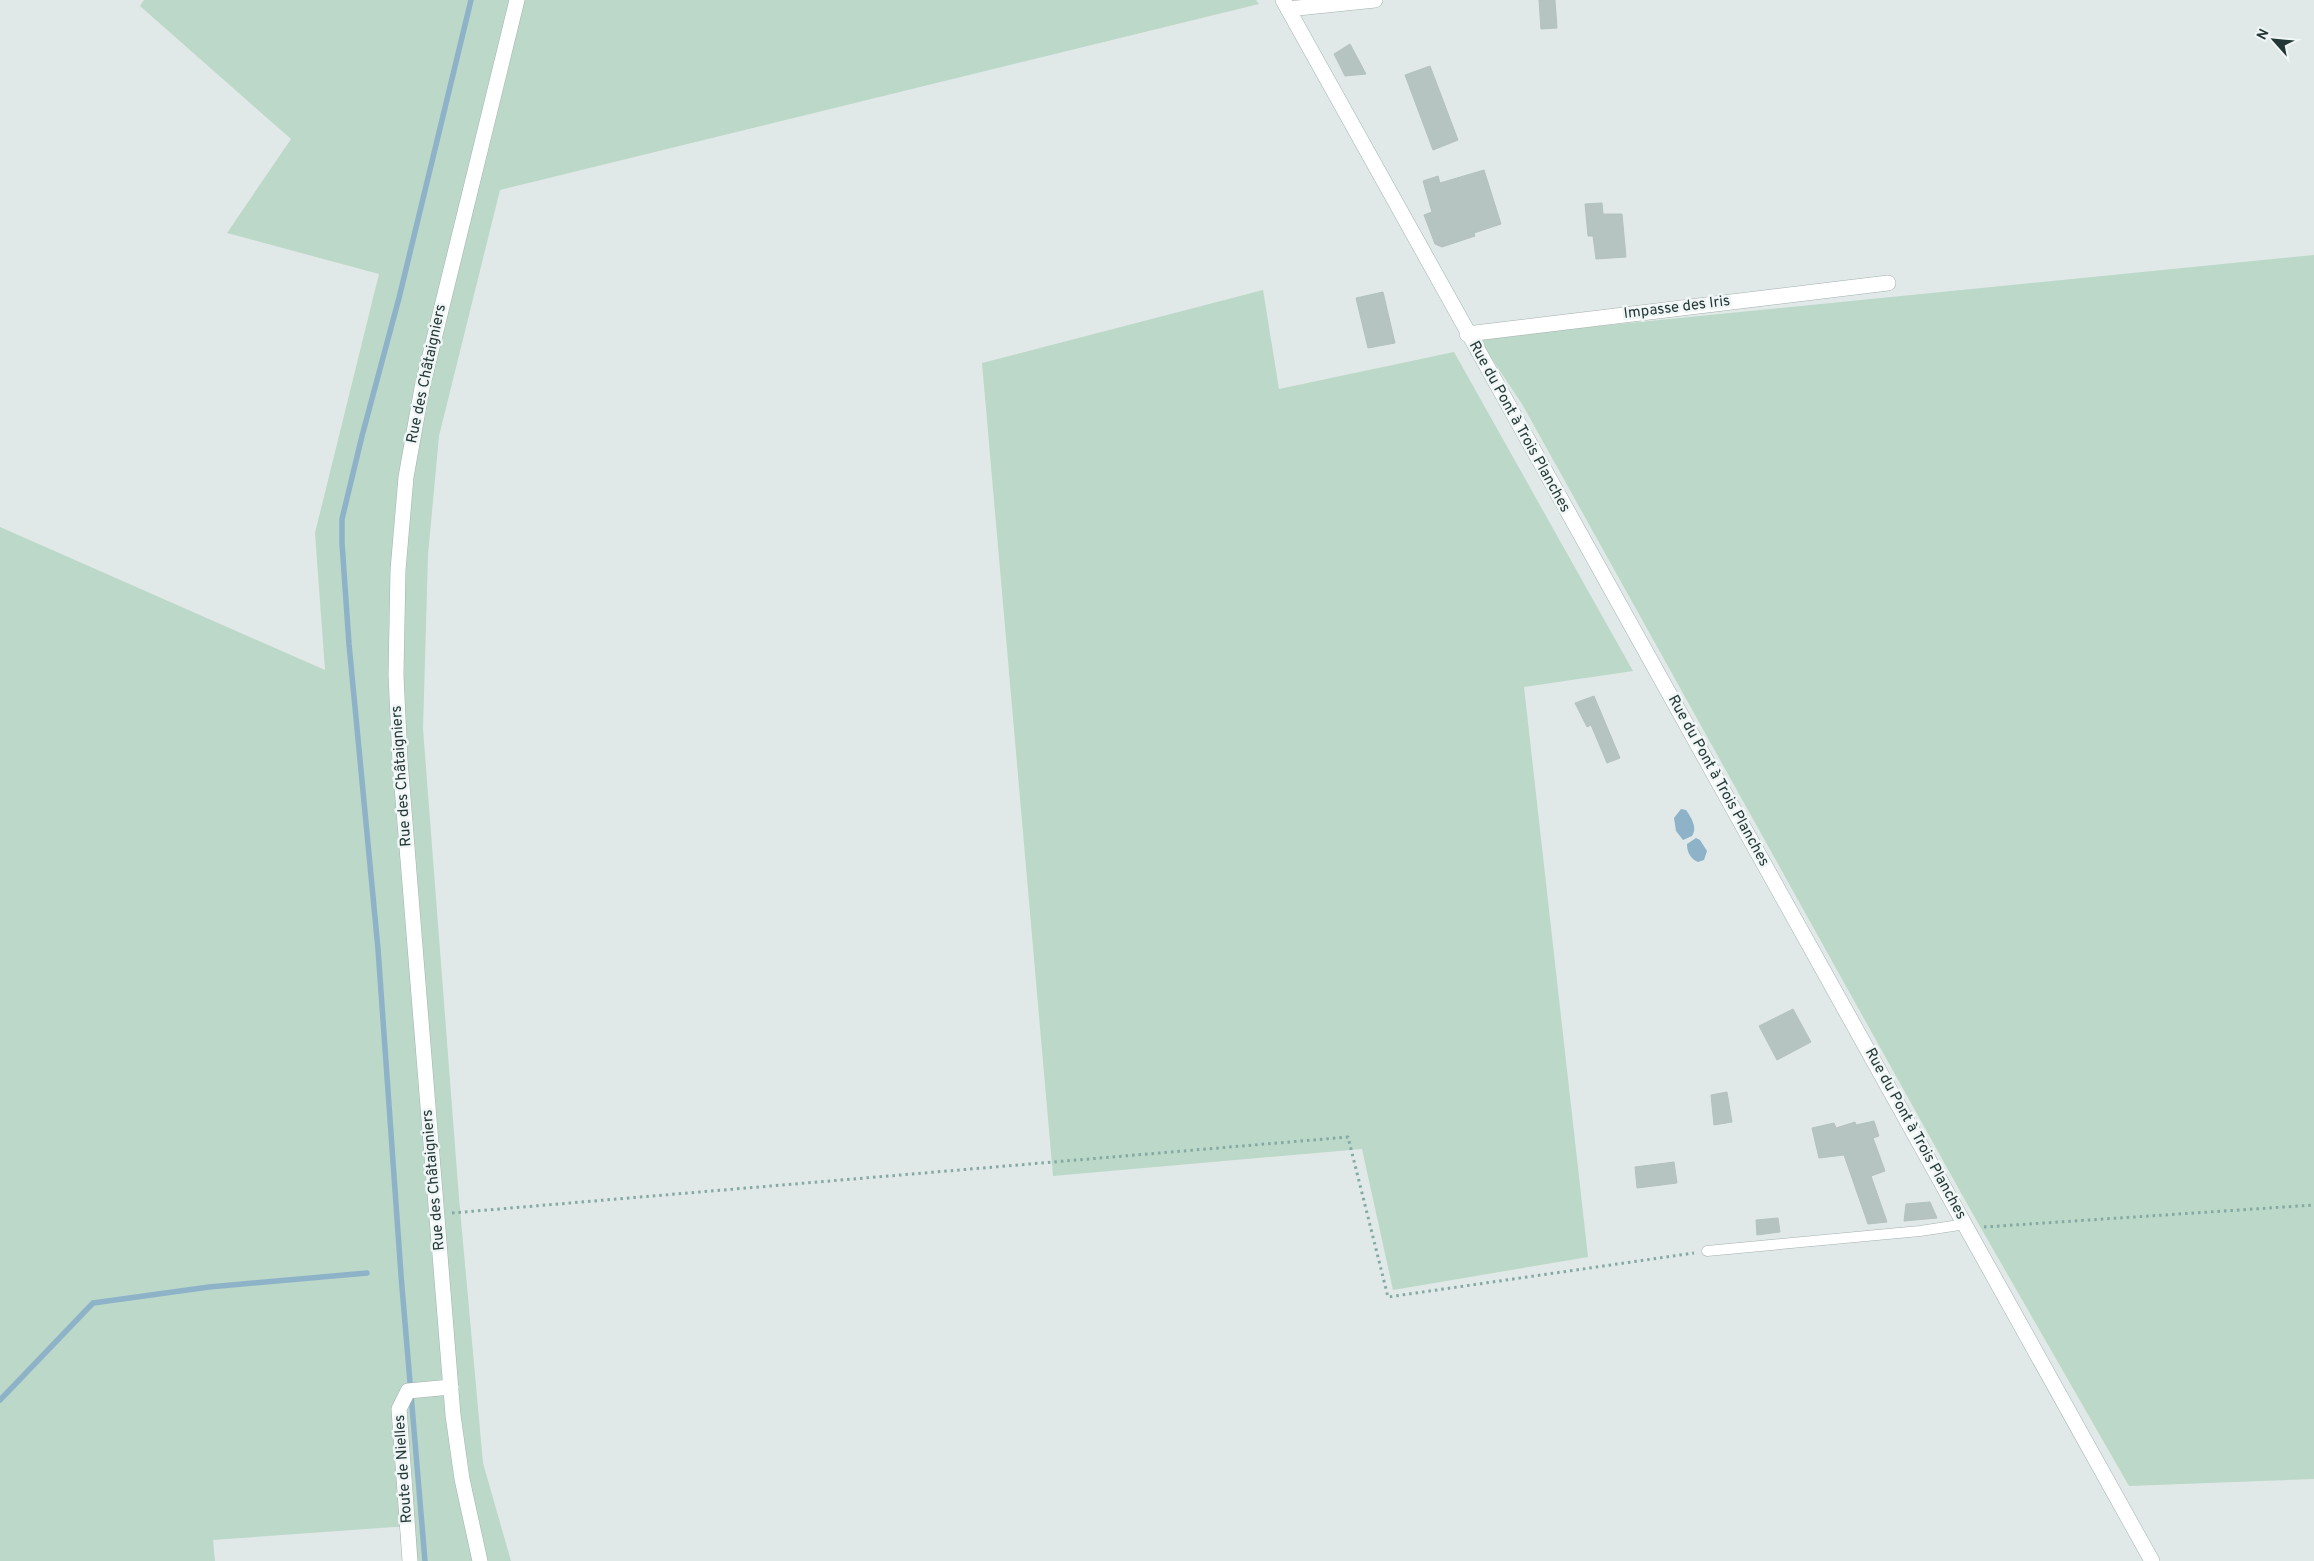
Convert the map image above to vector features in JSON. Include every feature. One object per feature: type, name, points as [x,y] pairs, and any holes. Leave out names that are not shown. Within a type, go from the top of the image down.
[{"type":"street","name":"Rue des Châtaigniers","points":[[480,1561],[462,1479],[451,1388],[398,732],[396,638],[400,539],[410,454],[428,358],[517,0]]},
{"type":"street","points":[[1286,4],[1375,0]]},
{"type":"street","name":"Rue du Pont à Trois Planches","points":[[1286,4],[1467,334],[1967,1226],[2152,1561]]},
{"type":"street","name":"Impasse des Iris","points":[[1467,334],[1888,283]]},
{"type":"street","name":"Route de Nielles","points":[[410,1561],[398,1416],[401,1402],[408,1391],[451,1388]]},
{"type":"lane","points":[[1707,1251],[1967,1226]]},
{"type":"path","points":[[436,1214],[1348,1137],[1388,1297],[1707,1251]]},
{"type":"path","points":[[1967,1226],[2314,1205]]},
{"type":"green space","points":[[144,0],[1256,0],[1259,4],[500,190],[439,436],[428,555],[423,729],[459,1198],[483,1463],[511,1561],[417,1561],[414,1527],[394,1527],[213,1540],[215,1561],[0,1561],[0,527],[325,670],[315,533],[379,274],[227,233],[291,139],[140,6]]},
{"type":"green space","points":[[2314,255],[2314,1479],[2129,1486],[1970,1209],[1522,404],[1478,338]]},
{"type":"green space","points":[[1263,290],[1279,389],[1454,352],[1633,671],[1524,687],[1588,1257],[1393,1290],[1362,1149],[1053,1176],[982,363]]},
{"type":"water","points":[[1681,809],[1686,810],[1688,813],[1694,830],[1692,836],[1683,840],[1676,831],[1674,818]]},
{"type":"water","points":[[1696,838],[1700,840],[1707,851],[1704,860],[1698,862],[1690,855],[1687,847],[1687,844]]},
{"type":"building","points":[[1539,0],[1555,0],[1557,28],[1541,29]]},
{"type":"building","points":[[1350,44],[1366,74],[1345,76],[1334,54]]},
{"type":"building","points":[[1430,66],[1458,140],[1433,150],[1405,75]]},
{"type":"building","points":[[1484,170],[1501,224],[1474,233],[1475,236],[1442,247],[1435,244],[1424,215],[1432,212],[1423,181],[1438,176],[1440,183]]},
{"type":"building","points":[[1602,203],[1603,214],[1622,214],[1626,257],[1596,259],[1593,236],[1588,236],[1585,204]]},
{"type":"building","points":[[1383,292],[1395,343],[1368,348],[1356,298]]},
{"type":"building","points":[[1594,696],[1620,758],[1607,763],[1591,725],[1587,727],[1575,703]]},
{"type":"building","points":[[1793,1009],[1811,1042],[1777,1060],[1759,1026]]},
{"type":"building","points":[[1727,1092],[1732,1122],[1714,1125],[1711,1095]]},
{"type":"building","points":[[1874,1121],[1879,1136],[1873,1138],[1885,1171],[1871,1176],[1887,1222],[1868,1224],[1844,1155],[1819,1158],[1812,1128],[1834,1123],[1836,1128],[1855,1122],[1856,1125]]},
{"type":"building","points":[[1674,1162],[1677,1183],[1637,1188],[1635,1167]]},
{"type":"building","points":[[1930,1202],[1937,1218],[1904,1221],[1906,1204]]},
{"type":"building","points":[[1778,1218],[1780,1232],[1757,1235],[1756,1220]]},
{"type":"waterway","points":[[425,1561],[401,1275],[378,949],[349,644],[342,519],[399,298],[471,0]]},
{"type":"waterway","points":[[0,1400],[93,1303],[209,1287],[367,1273]]}]
